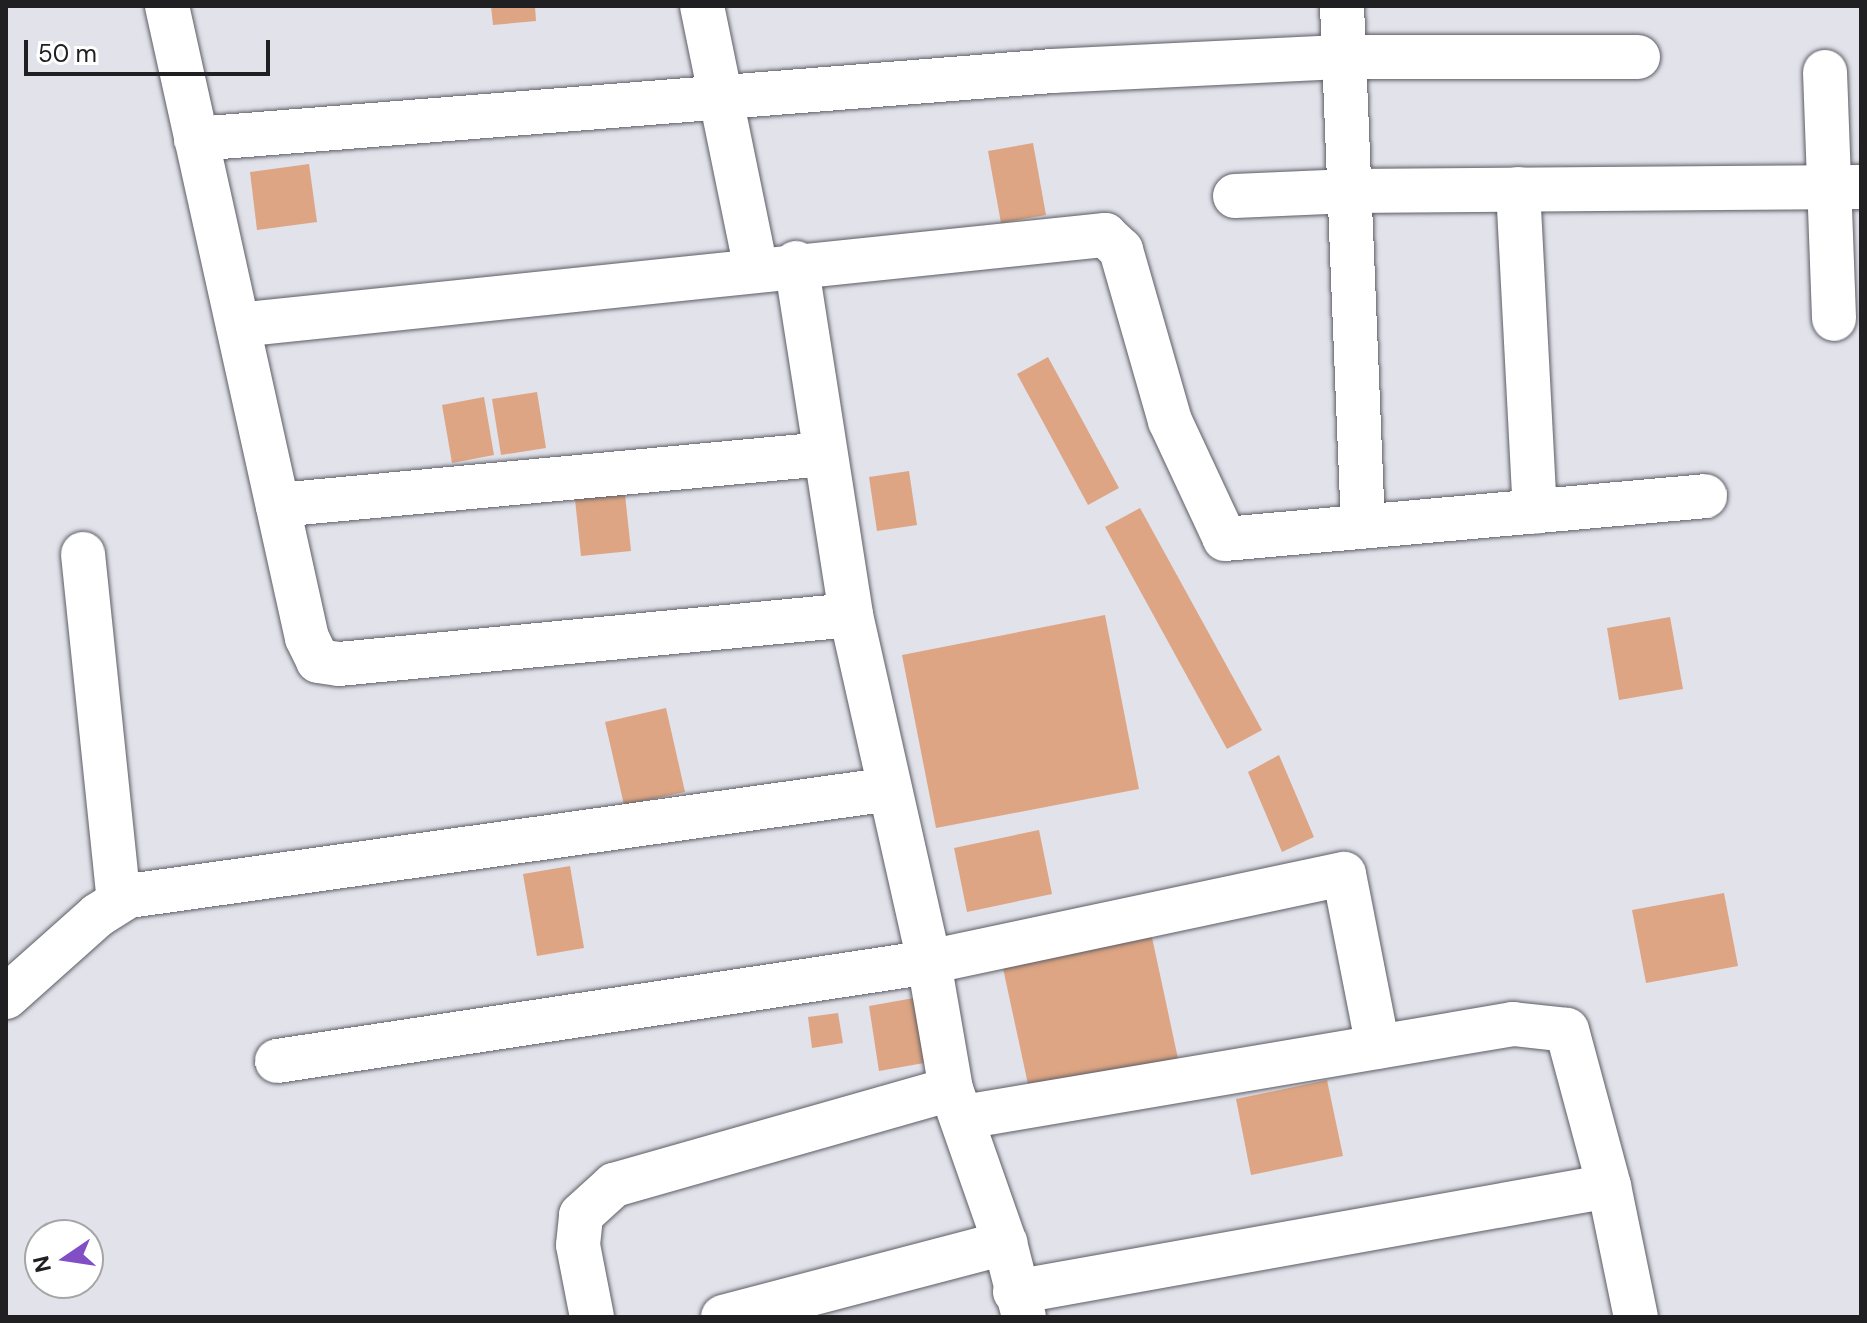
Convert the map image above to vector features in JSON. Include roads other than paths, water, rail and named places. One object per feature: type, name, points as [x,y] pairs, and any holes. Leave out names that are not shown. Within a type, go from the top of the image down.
[{"type":"street","points":[[167,6],[307,638],[318,661],[339,664],[851,615]]},
{"type":"street","points":[[702,6],[719,94],[776,266],[825,454],[851,615],[958,1103],[1005,1243],[1020,1304],[1609,1186]]},
{"type":"street","points":[[1342,6],[1340,57],[1350,191],[1363,527]]},
{"type":"street","points":[[196,139],[719,94],[1340,57],[1638,57]]},
{"type":"street","points":[[1825,72],[1846,187],[1834,319]]},
{"type":"street","points":[[1235,196],[1350,191],[1846,187]]},
{"type":"street","points":[[1518,189],[1535,512]]},
{"type":"street","points":[[238,325],[776,266],[1105,235],[1114,239],[1170,421],[1221,535],[1232,539],[1705,496]]},
{"type":"street","points":[[278,505],[825,454]]},
{"type":"street","points":[[83,554],[119,900]]},
{"type":"street","points":[[6,997],[119,900],[890,789]]},
{"type":"street","points":[[277,1061],[929,962],[1344,874],[1378,1047]]},
{"type":"street","points":[[592,1317],[578,1245],[581,1215],[614,1185],[958,1103],[1378,1047],[1513,1024],[1567,1030],[1609,1186],[1636,1317]]},
{"type":"street","points":[[723,1317],[1005,1243]]}]
